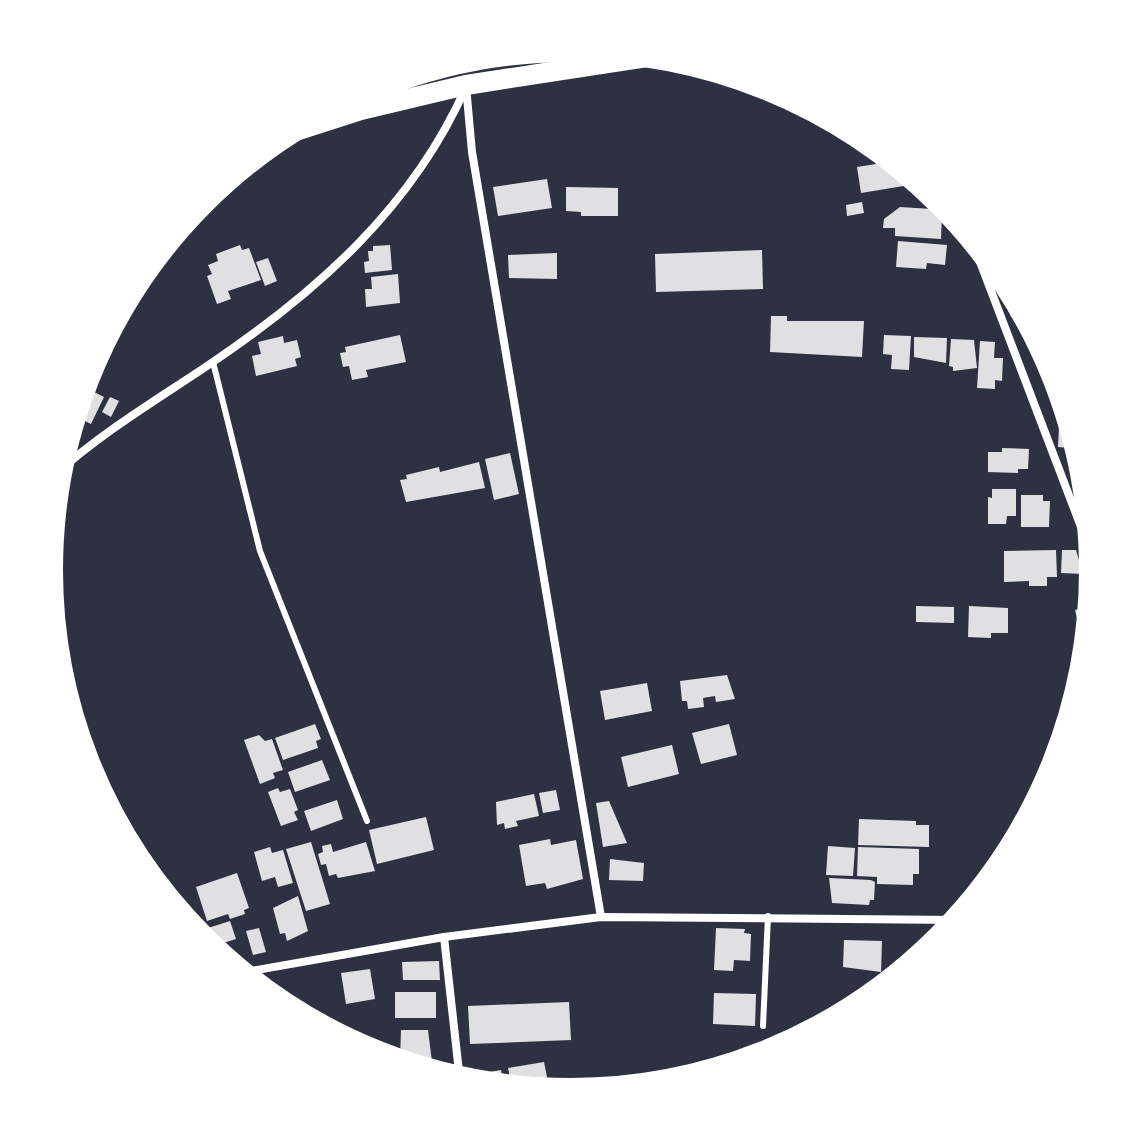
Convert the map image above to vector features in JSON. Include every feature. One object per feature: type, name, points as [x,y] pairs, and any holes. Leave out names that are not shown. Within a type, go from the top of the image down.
[{"type":"main road","points":[[380,97],[615,62]]},
{"type":"street","points":[[74,458],[92,442],[213,362],[356,250],[411,181],[454,114],[466,85]]},
{"type":"street","points":[[466,85],[472,152],[601,917]]},
{"type":"street","points":[[983,270],[1079,520]]},
{"type":"street","points":[[255,970],[444,937],[601,917],[942,920]]},
{"type":"street","points":[[444,937],[458,1067]]},
{"type":"lane","points":[[213,362],[260,551],[367,821]]},
{"type":"lane","points":[[763,1026],[768,916]]},
{"type":"building","points":[[879,164],[905,186],[861,193],[857,167]]},
{"type":"building","points":[[547,179],[552,208],[498,216],[493,187]]},
{"type":"building","points":[[566,187],[618,188],[618,216],[581,216],[581,212],[566,211]]},
{"type":"building","points":[[862,202],[864,213],[847,216],[846,205]]},
{"type":"building","points":[[900,207],[932,209],[932,213],[942,220],[941,239],[895,236],[895,228],[883,228],[884,219]]},
{"type":"building","points":[[898,241],[947,245],[945,265],[927,263],[926,269],[896,267]]},
{"type":"building","points":[[240,245],[242,250],[249,248],[261,280],[228,291],[231,299],[217,304],[207,276],[212,274],[208,265],[218,261],[216,254]]},
{"type":"building","points":[[390,245],[392,270],[365,273],[364,262],[369,261],[368,251],[373,251],[373,246]]},
{"type":"building","points":[[762,250],[763,289],[656,292],[655,254]]},
{"type":"building","points":[[557,253],[557,279],[509,278],[508,255]]},
{"type":"building","points":[[268,258],[277,281],[265,286],[256,262]]},
{"type":"building","points":[[398,274],[400,303],[366,307],[365,289],[372,289],[371,277]]},
{"type":"building","points":[[771,316],[787,316],[787,321],[864,321],[862,357],[770,352]]},
{"type":"building","points":[[400,335],[406,362],[366,370],[368,377],[352,380],[349,366],[343,367],[340,353],[346,352],[345,347]]},
{"type":"building","points":[[884,335],[911,336],[909,370],[891,369],[892,355],[883,354]]},
{"type":"building","points":[[283,336],[284,343],[297,340],[301,357],[295,359],[297,366],[256,376],[252,356],[261,354],[258,342]]},
{"type":"building","points":[[914,337],[947,338],[946,363],[914,357]]},
{"type":"building","points":[[951,339],[974,340],[977,368],[953,371],[953,367],[949,366]]},
{"type":"building","points":[[980,341],[995,342],[994,358],[1003,358],[1002,381],[995,380],[995,389],[977,388]]},
{"type":"building","points":[[94,392],[104,397],[91,424],[84,420]]},
{"type":"building","points":[[110,397],[119,401],[111,417],[102,412]]},
{"type":"building","points":[[1059,426],[1060,426],[1066,448],[1058,447]]},
{"type":"building","points":[[1002,448],[1029,449],[1028,469],[1018,469],[1018,473],[988,472],[988,452],[1002,452]]},
{"type":"building","points":[[510,453],[519,494],[494,500],[485,459]]},
{"type":"building","points":[[479,462],[485,488],[406,502],[400,480],[407,479],[406,475],[439,467],[440,472]]},
{"type":"building","points":[[992,489],[1016,489],[1016,516],[1007,516],[1006,524],[988,524],[988,497],[992,498]]},
{"type":"building","points":[[1021,495],[1043,495],[1043,501],[1050,501],[1049,527],[1021,527]]},
{"type":"building","points":[[1056,550],[1057,577],[1047,577],[1047,586],[1029,586],[1029,581],[1004,582],[1004,551]]},
{"type":"building","points":[[1062,550],[1076,550],[1081,574],[1061,573]]},
{"type":"building","points":[[916,606],[954,607],[954,623],[916,622]]},
{"type":"building","points":[[969,606],[1008,608],[1008,633],[991,633],[991,638],[968,637]]},
{"type":"building","points":[[727,675],[735,699],[716,702],[715,696],[703,698],[704,707],[688,709],[687,701],[682,701],[680,681]]},
{"type":"building","points":[[647,683],[652,711],[605,720],[600,691]]},
{"type":"building","points":[[315,724],[321,739],[316,741],[318,748],[283,760],[275,738]]},
{"type":"building","points":[[729,724],[737,755],[701,764],[692,733]]},
{"type":"building","points":[[259,735],[265,741],[272,739],[283,770],[273,773],[275,778],[260,784],[244,740]]},
{"type":"building","points":[[672,745],[679,774],[628,787],[621,757]]},
{"type":"building","points":[[322,760],[330,780],[295,792],[288,772]]},
{"type":"building","points":[[278,788],[280,792],[290,789],[298,810],[294,812],[298,820],[281,826],[268,792]]},
{"type":"building","points":[[556,790],[560,810],[543,813],[539,793]]},
{"type":"building","points":[[534,794],[539,816],[516,821],[518,826],[505,829],[504,823],[497,825],[496,802]]},
{"type":"building","points":[[337,800],[343,819],[311,831],[304,811]]},
{"type":"building","points":[[609,801],[627,843],[603,847],[596,803]]},
{"type":"building","points":[[426,817],[434,850],[377,864],[369,830]]},
{"type":"building","points":[[859,819],[916,821],[916,825],[929,825],[929,847],[858,845]]},
{"type":"building","points":[[550,839],[551,845],[576,840],[583,879],[547,889],[545,883],[526,886],[519,845]]},
{"type":"building","points":[[311,842],[330,904],[306,911],[286,849]]},
{"type":"building","points":[[366,842],[375,871],[338,878],[336,874],[329,876],[326,864],[321,865],[318,854],[323,852],[322,846],[331,844],[333,852]]},
{"type":"building","points":[[828,846],[855,848],[853,876],[826,875]]},
{"type":"building","points":[[270,847],[272,853],[283,850],[293,883],[278,887],[275,877],[262,881],[254,852]]},
{"type":"building","points":[[858,847],[919,849],[919,874],[913,874],[913,885],[877,884],[877,877],[857,876]]},
{"type":"building","points":[[610,859],[644,863],[643,881],[609,880]]},
{"type":"building","points":[[237,873],[249,908],[244,910],[245,914],[230,919],[228,914],[207,921],[196,887]]},
{"type":"building","points":[[829,878],[871,880],[875,882],[874,900],[870,900],[869,905],[832,903]]},
{"type":"building","points":[[298,896],[308,931],[287,941],[285,933],[280,934],[273,908]]},
{"type":"building","points":[[230,921],[236,939],[224,943],[208,928]]},
{"type":"building","points":[[259,928],[266,952],[253,955],[246,931]]},
{"type":"building","points":[[716,928],[745,929],[744,933],[751,934],[750,961],[734,960],[733,971],[714,970]]},
{"type":"building","points":[[844,940],[882,941],[881,972],[843,967]]},
{"type":"building","points":[[439,961],[440,980],[403,980],[402,962]]},
{"type":"building","points":[[370,969],[375,999],[346,1004],[341,973]]},
{"type":"building","points":[[395,992],[436,992],[436,1018],[395,1018]]},
{"type":"building","points":[[714,993],[756,994],[755,1026],[713,1024]]},
{"type":"building","points":[[569,1002],[571,1040],[470,1044],[468,1006]]},
{"type":"building","points":[[401,1030],[428,1030],[432,1061],[400,1050]]},
{"type":"building","points":[[544,1062],[547,1079],[510,1077],[508,1068]]},
{"type":"building","points":[[501,1070],[502,1076],[485,1073]]}]
